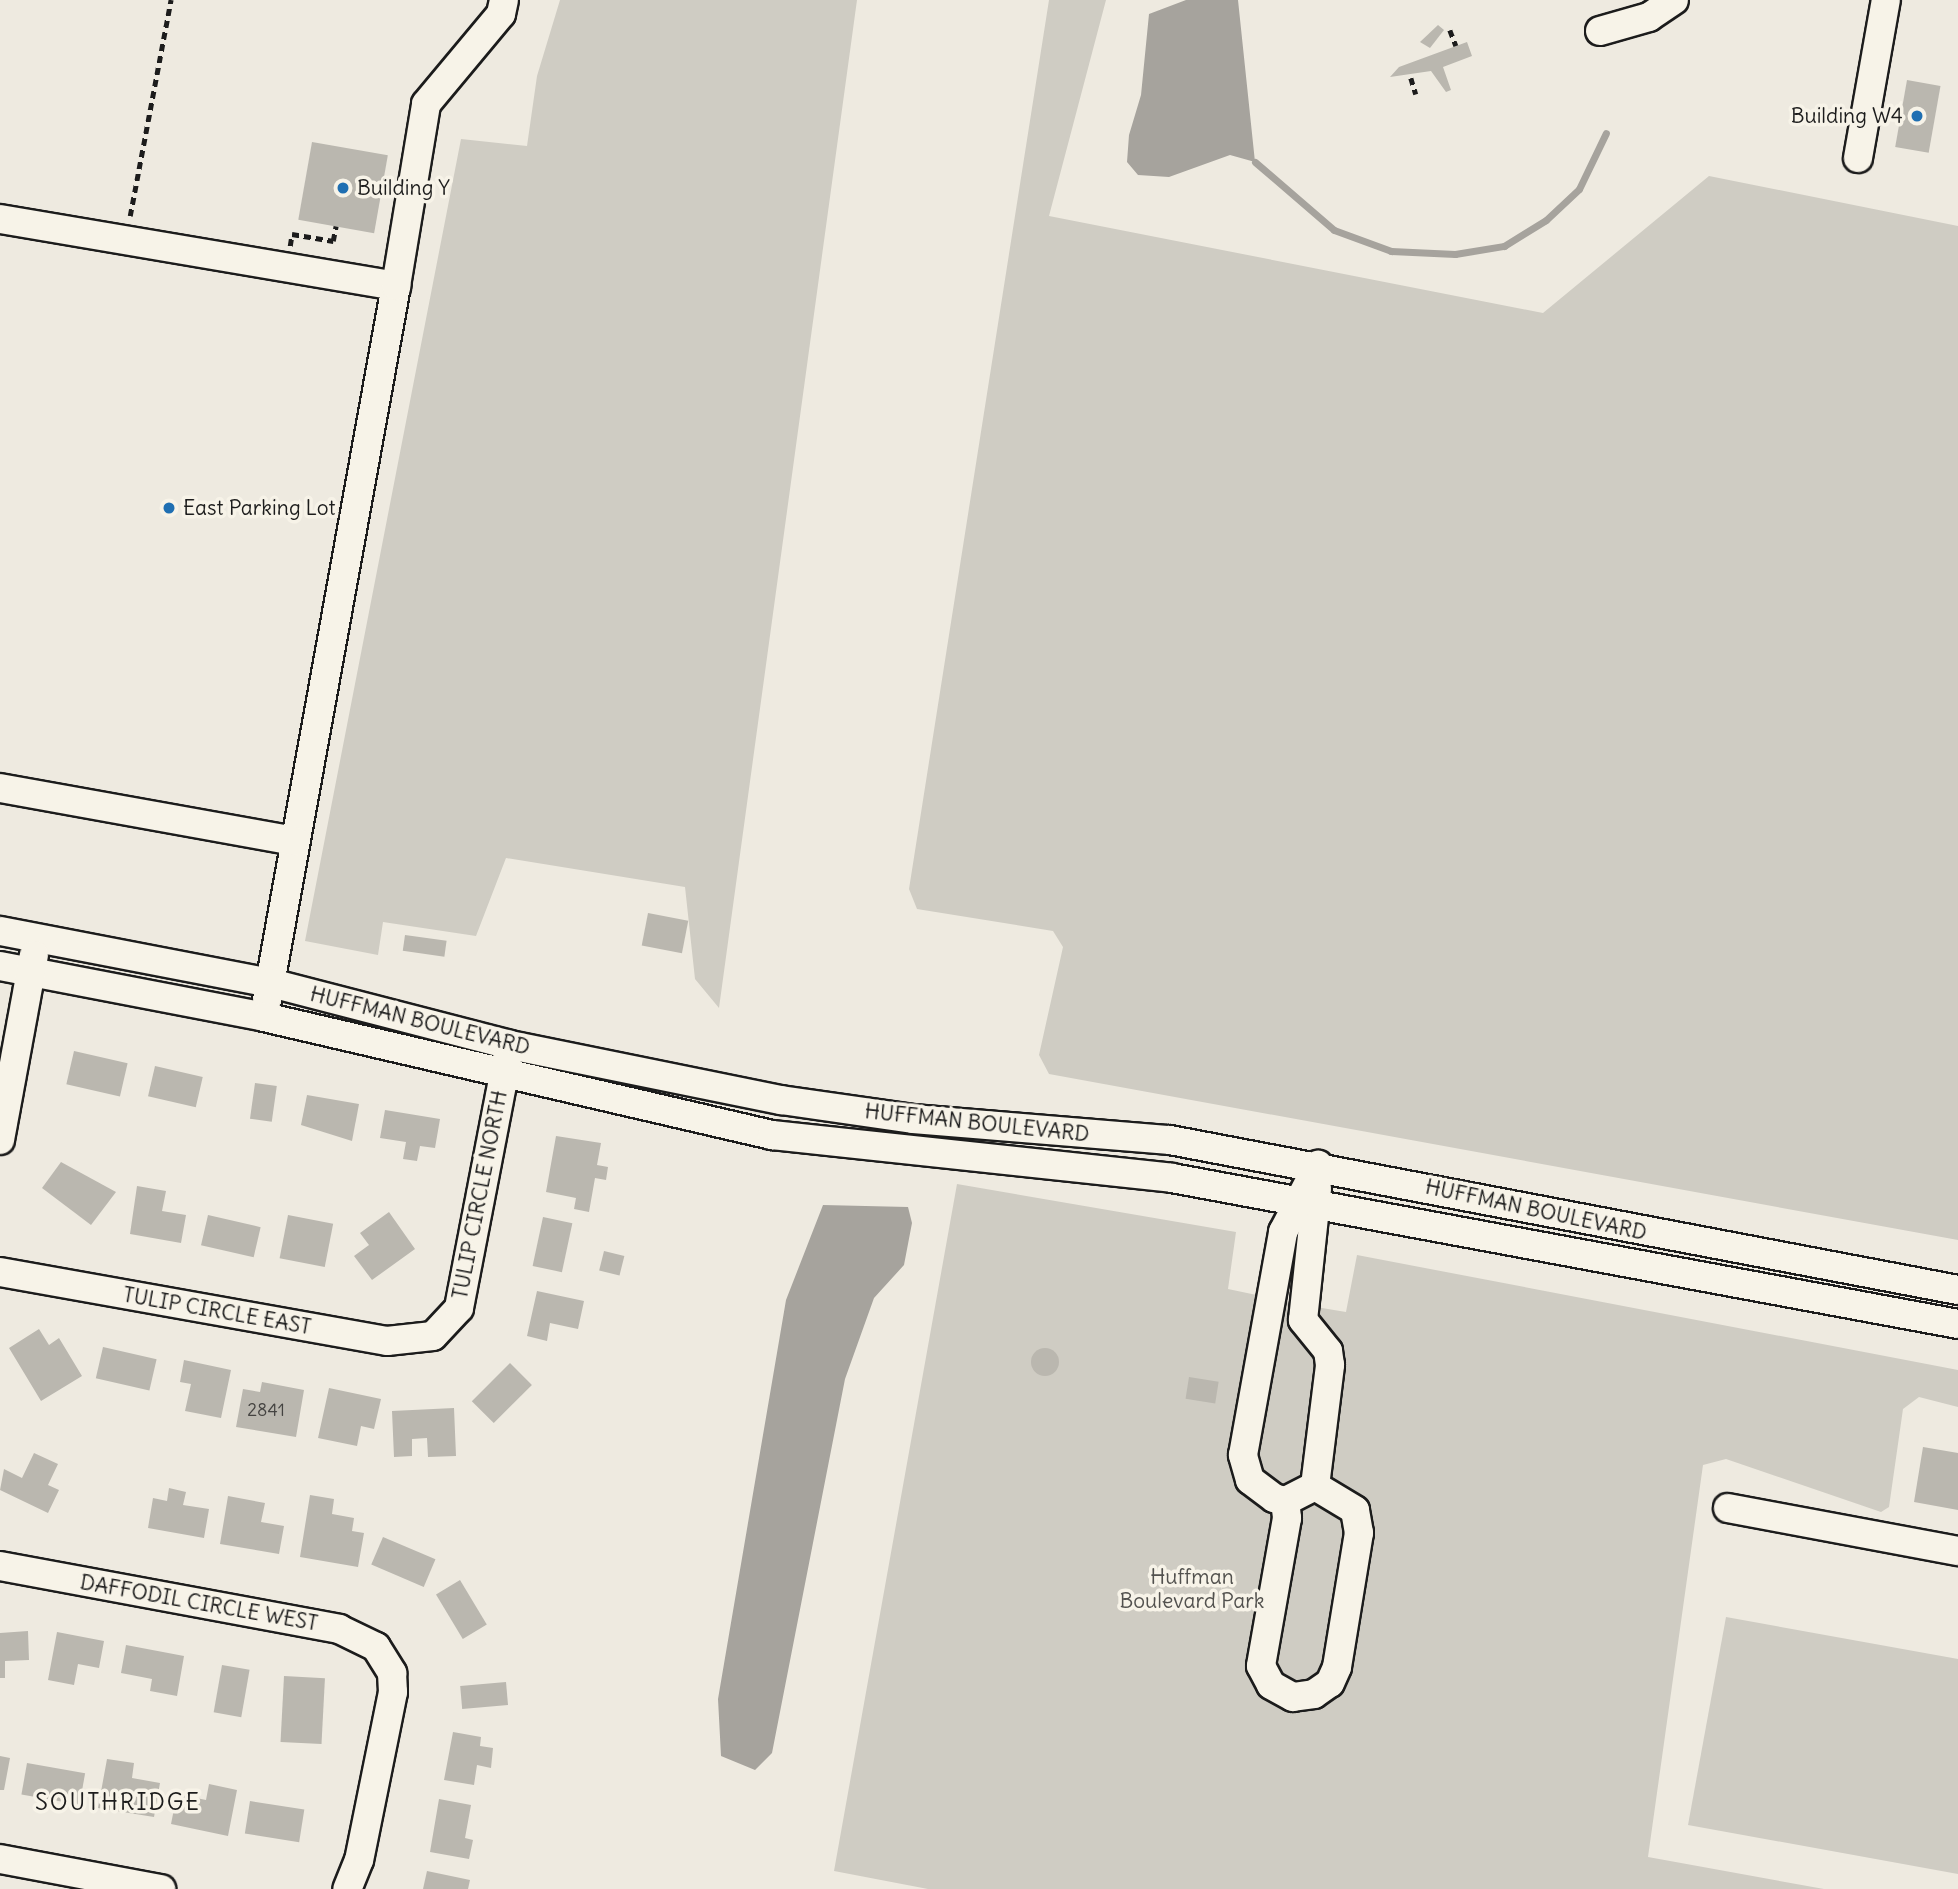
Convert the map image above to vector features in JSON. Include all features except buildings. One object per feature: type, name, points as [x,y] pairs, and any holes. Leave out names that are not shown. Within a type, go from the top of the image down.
[{"type":"street","points":[[264,1017],[396,286],[426,104],[501,14],[504,0]]},
{"type":"street","points":[[1600,31],[1649,17],[1674,0]]},
{"type":"street","points":[[1858,158],[1886,0]]},
{"type":"street","points":[[0,219],[396,286]]},
{"type":"street","points":[[0,788],[295,841]]},
{"type":"street","name":"HUFFMAN BOULEVARD","points":[[0,931],[271,983],[510,1045],[781,1100],[913,1119],[1170,1140],[1318,1165],[1958,1290]]},
{"type":"street","points":[[0,1140],[38,938]]},
{"type":"street","name":"HUFFMAN BOULEVARD","points":[[0,966],[264,1017],[504,1076],[772,1135],[1172,1178],[1958,1324]]},
{"type":"street","name":"TULIP CIRCLE NORTH","points":[[433,1336],[459,1308],[510,1045]]},
{"type":"street","points":[[1315,1486],[1330,1365],[1328,1351],[1313,1336],[1303,1315],[1308,1204],[1318,1165]]},
{"type":"street","points":[[1284,1501],[1315,1486],[1346,1499],[1359,1533],[1337,1667],[1330,1683],[1314,1694],[1293,1697],[1271,1685],[1261,1666],[1287,1518],[1284,1501],[1250,1480],[1242,1455],[1283,1233],[1308,1204]]},
{"type":"street","name":"TULIP CIRCLE EAST","points":[[0,1272],[387,1341],[433,1336]]},
{"type":"street","points":[[1262,1349],[1291,1331],[1313,1336]]},
{"type":"street","points":[[1728,1508],[1958,1551]]},
{"type":"street","name":"DAFFODIL CIRCLE WEST","points":[[0,1566],[361,1635],[387,1661],[393,1692],[359,1860],[347,1889]]},
{"type":"street","points":[[0,1859],[161,1889]]},
{"type":"path","points":[[128,226],[171,0]]},
{"type":"path","points":[[1450,30],[1456,46]]},
{"type":"path","points":[[1411,78],[1416,94]]},
{"type":"green space","points":[[560,0],[857,0],[719,1008],[695,979],[685,887],[506,858],[476,936],[383,922],[378,955],[305,941],[461,139],[527,146],[537,76]]},
{"type":"green space","points":[[1049,0],[1106,0],[1049,216],[1543,313],[1709,176],[1958,226],[1958,1240],[1049,1074],[1039,1055],[1063,947],[1053,931],[917,909],[909,889]]},
{"type":"green space","name":"Huffman Boulevard Park","points":[[957,1184],[1236,1232],[1228,1289],[1304,1305],[1346,1312],[1357,1255],[1958,1370],[1958,1407],[1919,1397],[1903,1409],[1889,1507],[1881,1512],[1726,1459],[1703,1465],[1648,1857],[1824,1889],[928,1889],[834,1871]]},
{"type":"green space","points":[[1726,1617],[1958,1659],[1958,1874],[1688,1825]]},
{"type":"shaded area","points":[[1186,0],[1238,0],[1255,162],[1230,155],[1169,177],[1138,175],[1127,162],[1129,135],[1141,95],[1149,14]]},
{"type":"shaded area","points":[[823,1205],[908,1207],[912,1223],[904,1265],[874,1298],[845,1379],[772,1753],[755,1770],[721,1756],[718,1699],[786,1300]]},
{"type":"waterway","points":[[1255,162],[1334,230],[1391,251],[1455,254],[1504,246],[1546,220],[1579,189],[1606,133]]},
{"type":"place","name":"Building W4","points":[[1917,116]]},
{"type":"place","name":"Building Y","points":[[343,188]]},
{"type":"place","name":"East Parking Lot","points":[[169,508]]},
{"type":"district","name":"SOUTHRIDGE","points":[[118,1802]]}]
